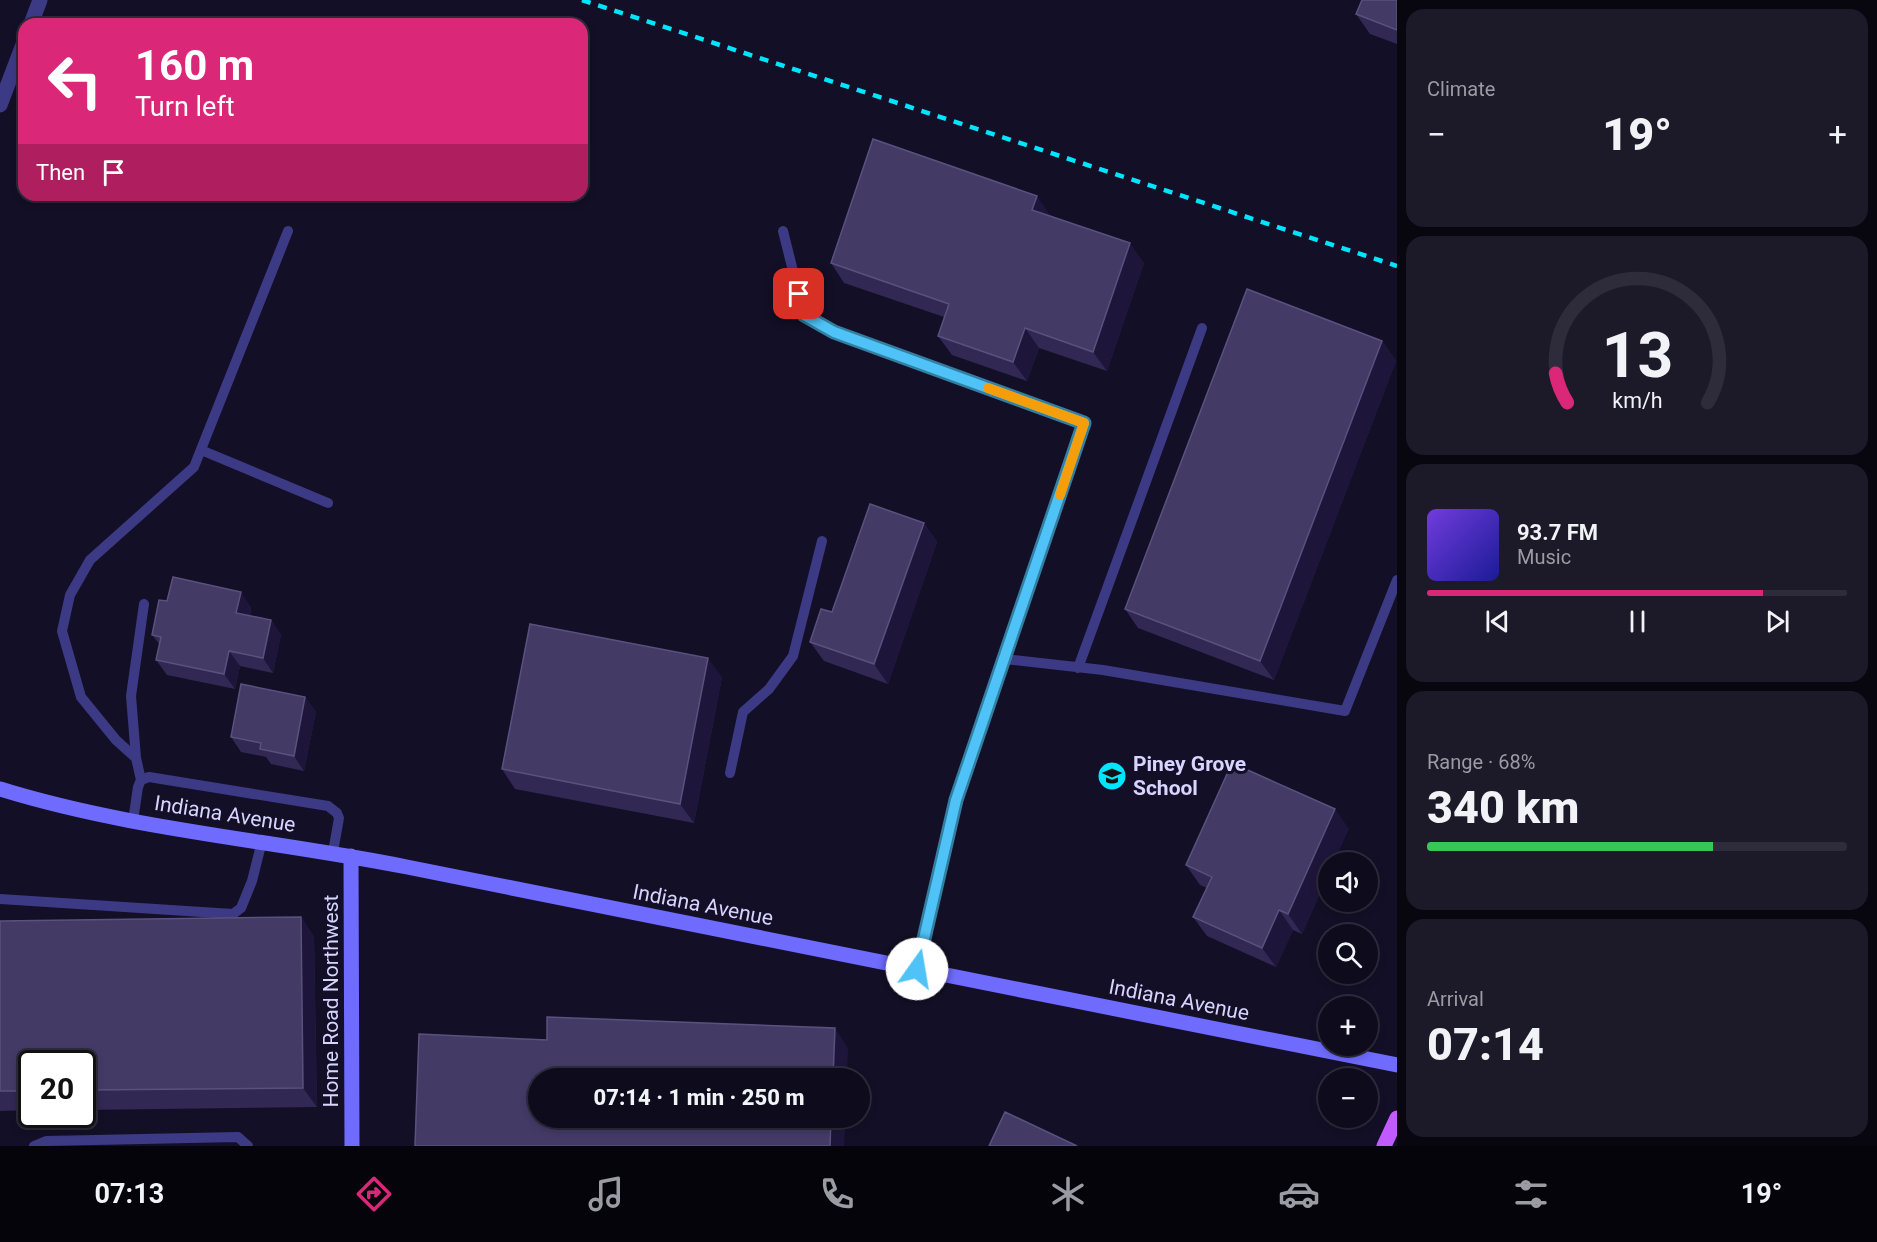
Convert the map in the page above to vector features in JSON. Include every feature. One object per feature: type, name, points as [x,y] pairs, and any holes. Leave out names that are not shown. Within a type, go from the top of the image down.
[{"type":"main road","name":"Indiana Avenue","points":[[0,789],[133,821],[333,852],[1397,1065]]},
{"type":"main road","name":"Home Road Northwest","points":[[351,856],[352,1146]]},
{"type":"main road","points":[[1384,1146],[1397,1118]]},
{"type":"street","points":[[33,18],[40,0]]},
{"type":"street","points":[[0,105],[18,58]]},
{"type":"lane","points":[[136,758],[116,740],[81,698],[62,631],[70,595],[90,560],[194,467],[288,231]]},
{"type":"lane","points":[[783,231],[804,315],[834,332],[1084,423],[956,800],[917,969]]},
{"type":"lane","points":[[1078,668],[1202,328]]},
{"type":"lane","points":[[201,450],[328,503]]},
{"type":"lane","points":[[730,773],[743,712],[769,689],[793,656],[822,541]]},
{"type":"lane","points":[[1005,659],[1103,670],[1345,711],[1397,580]]},
{"type":"lane","points":[[133,821],[141,780],[136,758],[131,696],[144,604]]},
{"type":"lane","points":[[141,780],[149,777],[328,806],[337,813],[339,818],[333,852]]},
{"type":"lane","points":[[0,899],[233,914],[241,908],[252,881],[262,841]]},
{"type":"lane","points":[[34,1146],[45,1141],[238,1137],[248,1146]]},
{"type":"building","points":[[1362,0],[1397,0],[1397,30],[1356,14]]},
{"type":"building","points":[[873,139],[1037,196],[1032,210],[1130,243],[1093,352],[1025,328],[1013,362],[938,336],[949,304],[831,263]]},
{"type":"building","points":[[1247,289],[1382,341],[1260,661],[1125,609]]},
{"type":"building","points":[[870,504],[924,523],[874,664],[810,642],[821,609],[832,612]]},
{"type":"building","points":[[173,577],[241,592],[236,613],[271,620],[263,658],[229,651],[224,674],[156,660],[161,637],[152,635],[159,600],[167,601]]},
{"type":"building","points":[[530,624],[708,658],[680,804],[502,769]]},
{"type":"building","points":[[241,684],[305,697],[294,756],[260,749],[261,743],[231,737]]},
{"type":"building","points":[[1232,763],[1335,809],[1288,914],[1279,910],[1262,948],[1193,917],[1212,877],[1186,865]]},
{"type":"building","points":[[301,917],[303,1088],[96,1090],[96,1050],[18,1050],[18,1091],[0,1091],[0,921]]},
{"type":"building","points":[[547,1017],[835,1028],[833,1068],[528,1068],[528,1128],[831,1128],[830,1146],[415,1146],[419,1034],[547,1040]]},
{"type":"building","points":[[1005,1112],[1077,1146],[989,1146]]},
{"type":"railway","points":[[582,0],[1397,266]]},
{"type":"slow traffic","points":[[988,388],[1084,423],[1060,495]]},
{"type":"place","name":"Piney Grove School","points":[[1112,776]]},
{"type":"route","points":[[799,294],[804,315],[834,332],[1084,423],[956,800],[917,969]]}]
